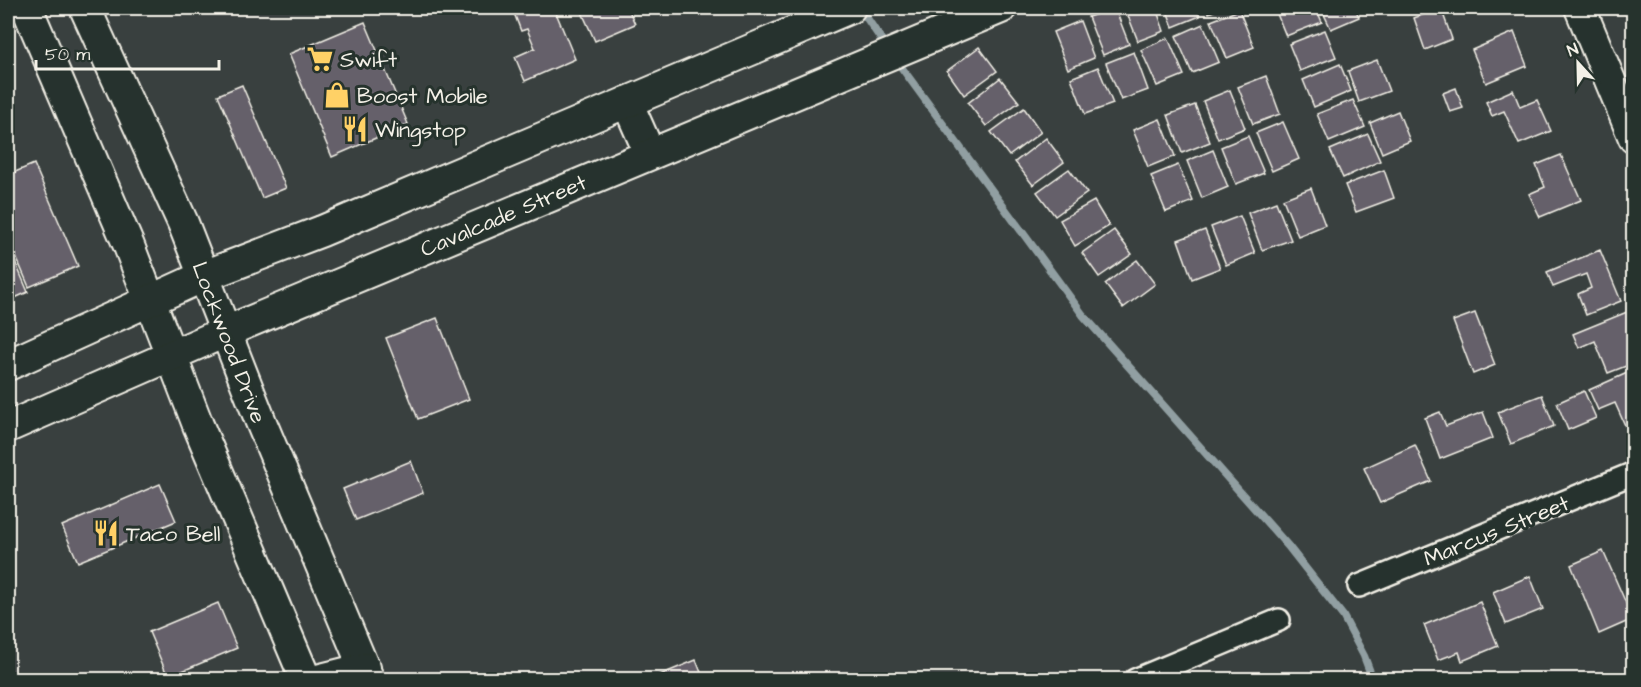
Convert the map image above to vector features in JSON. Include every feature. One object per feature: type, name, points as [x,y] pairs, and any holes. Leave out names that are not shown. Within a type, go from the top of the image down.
[{"type":"main road","points":[[27,8],[151,299],[198,425],[306,680]]},
{"type":"main road","name":"Lockwood Drive","points":[[85,8],[204,276],[367,674]]},
{"type":"main road","name":"Cavalcade Street","points":[[8,428],[225,332],[910,44],[1001,8]]},
{"type":"main road","points":[[1580,8],[1634,138]]},
{"type":"main road","points":[[8,365],[204,276],[322,231],[844,10]]},
{"type":"main road","points":[[627,102],[650,154]]},
{"type":"main road","points":[[317,680],[367,674]]},
{"type":"street","name":"Marcus Street","points":[[1359,586],[1634,473]]},
{"type":"street","points":[[1135,680],[1279,620]]},
{"type":"building","points":[[512,8],[554,8],[575,59],[525,81],[515,57],[535,48],[527,29],[521,31]]},
{"type":"building","points":[[580,8],[628,8],[635,24],[595,41]]},
{"type":"building","points":[[1115,8],[1129,44],[1103,55],[1088,17]]},
{"type":"building","points":[[1125,8],[1156,8],[1164,31],[1138,41]]},
{"type":"building","points":[[1166,8],[1197,8],[1200,16],[1173,27]]},
{"type":"building","points":[[1207,8],[1221,8],[1209,13]]},
{"type":"building","points":[[1316,8],[1322,22],[1286,36],[1275,9]]},
{"type":"building","points":[[1321,8],[1355,8],[1359,17],[1331,29]]},
{"type":"building","points":[[1441,8],[1452,39],[1425,50],[1414,18]]},
{"type":"building","points":[[1239,10],[1254,47],[1227,58],[1211,21]]},
{"type":"building","points":[[1080,21],[1094,58],[1068,69],[1053,32]]},
{"type":"building","points":[[365,22],[408,124],[332,157],[289,54]]},
{"type":"building","points":[[1203,24],[1219,62],[1192,73],[1176,36]]},
{"type":"building","points":[[1325,30],[1336,57],[1300,71],[1289,44]]},
{"type":"building","points":[[1514,32],[1527,66],[1486,83],[1472,50]]},
{"type":"building","points":[[1168,38],[1184,75],[1157,86],[1141,50]]},
{"type":"building","points":[[979,47],[997,71],[964,95],[947,71]]},
{"type":"building","points":[[1134,52],[1148,90],[1121,100],[1106,63]]},
{"type":"building","points":[[1377,60],[1389,91],[1359,102],[1348,71]]},
{"type":"building","points":[[1340,64],[1351,91],[1314,107],[1303,80]]},
{"type":"building","points":[[1098,67],[1113,104],[1085,114],[1071,78]]},
{"type":"building","points":[[1266,76],[1280,114],[1253,124],[1238,87]]},
{"type":"building","points":[[1000,78],[1019,102],[986,126],[968,103]]},
{"type":"building","points":[[242,85],[286,188],[262,198],[218,95]]},
{"type":"building","points":[[1456,88],[1463,108],[1450,112],[1443,93]]},
{"type":"building","points":[[1230,90],[1245,128],[1218,139],[1203,101]]},
{"type":"building","points":[[1513,90],[1520,107],[1537,100],[1551,131],[1519,144],[1504,111],[1492,116],[1486,102]]},
{"type":"building","points":[[1353,100],[1365,127],[1329,142],[1317,114]]},
{"type":"building","points":[[1195,105],[1210,142],[1182,153],[1168,115]]},
{"type":"building","points":[[1024,108],[1041,132],[1009,156],[991,132]]},
{"type":"building","points":[[1398,111],[1410,141],[1382,153],[1370,123]]},
{"type":"building","points":[[1160,119],[1175,156],[1148,167],[1133,130]]},
{"type":"building","points":[[1283,122],[1299,159],[1272,171],[1256,133]]},
{"type":"building","points":[[1368,134],[1380,161],[1343,178],[1330,150]]},
{"type":"building","points":[[1248,136],[1264,173],[1236,184],[1221,147]]},
{"type":"building","points":[[1046,138],[1064,162],[1033,185],[1015,162]]},
{"type":"building","points":[[1213,150],[1228,187],[1202,198],[1187,161]]},
{"type":"building","points":[[1561,155],[1581,200],[1540,217],[1529,194],[1545,187],[1536,165]]},
{"type":"building","points":[[34,164],[78,266],[29,287],[8,238],[8,175]]},
{"type":"building","points":[[1178,165],[1193,201],[1166,212],[1151,176]]},
{"type":"building","points":[[1069,169],[1087,193],[1055,216],[1037,192]]},
{"type":"building","points":[[1384,170],[1394,198],[1356,212],[1345,185]]},
{"type":"building","points":[[1311,188],[1325,225],[1298,236],[1283,199]]},
{"type":"building","points":[[1094,201],[1109,226],[1075,246],[1060,220]]},
{"type":"building","points":[[1276,202],[1291,240],[1262,250],[1248,213]]},
{"type":"building","points":[[1240,216],[1255,253],[1226,265],[1211,227]]},
{"type":"building","points":[[1114,230],[1132,254],[1099,277],[1082,253]]},
{"type":"building","points":[[1205,230],[1220,268],[1192,279],[1178,240]]},
{"type":"building","points":[[8,245],[28,292],[8,301]]},
{"type":"building","points":[[1600,250],[1621,301],[1586,315],[1578,294],[1591,288],[1586,274],[1553,287],[1547,272]]},
{"type":"building","points":[[1137,260],[1155,284],[1123,308],[1105,284]]},
{"type":"building","points":[[1627,312],[1634,328],[1634,363],[1608,373],[1595,341],[1579,348],[1573,334]]},
{"type":"building","points":[[1475,313],[1495,365],[1473,374],[1453,321]]},
{"type":"building","points":[[437,318],[469,399],[418,419],[386,338]]},
{"type":"building","points":[[1634,370],[1634,430],[1628,432],[1615,403],[1598,410],[1589,390]]},
{"type":"building","points":[[1584,391],[1596,418],[1568,430],[1557,403]]},
{"type":"building","points":[[1542,395],[1554,426],[1511,444],[1498,412]]},
{"type":"building","points":[[1440,412],[1446,426],[1483,412],[1493,438],[1440,459],[1425,418]]},
{"type":"building","points":[[1415,445],[1431,481],[1380,503],[1364,468]]},
{"type":"building","points":[[411,461],[423,493],[356,520],[343,489]]},
{"type":"building","points":[[160,484],[176,521],[78,562],[62,526]]},
{"type":"building","points":[[1603,551],[1633,619],[1599,634],[1571,565]]},
{"type":"building","points":[[1530,576],[1543,609],[1506,624],[1493,592]]},
{"type":"building","points":[[1480,602],[1498,646],[1462,661],[1459,652],[1438,660],[1424,625]]},
{"type":"building","points":[[218,603],[237,648],[168,677],[149,632]]},
{"type":"building","points":[[696,660],[704,680],[648,680]]},
{"type":"waterway","points":[[860,8],[887,48]]},
{"type":"waterway","points":[[896,60],[1083,315],[1288,546],[1343,616],[1364,656],[1373,680]]},
{"type":"place","name":"Swift","points":[[320,59]]},
{"type":"place","name":"Boost Mobile","points":[[337,95]]},
{"type":"place","name":"Wingstop","points":[[355,129]]},
{"type":"place","name":"Taco Bell","points":[[106,533]]}]
